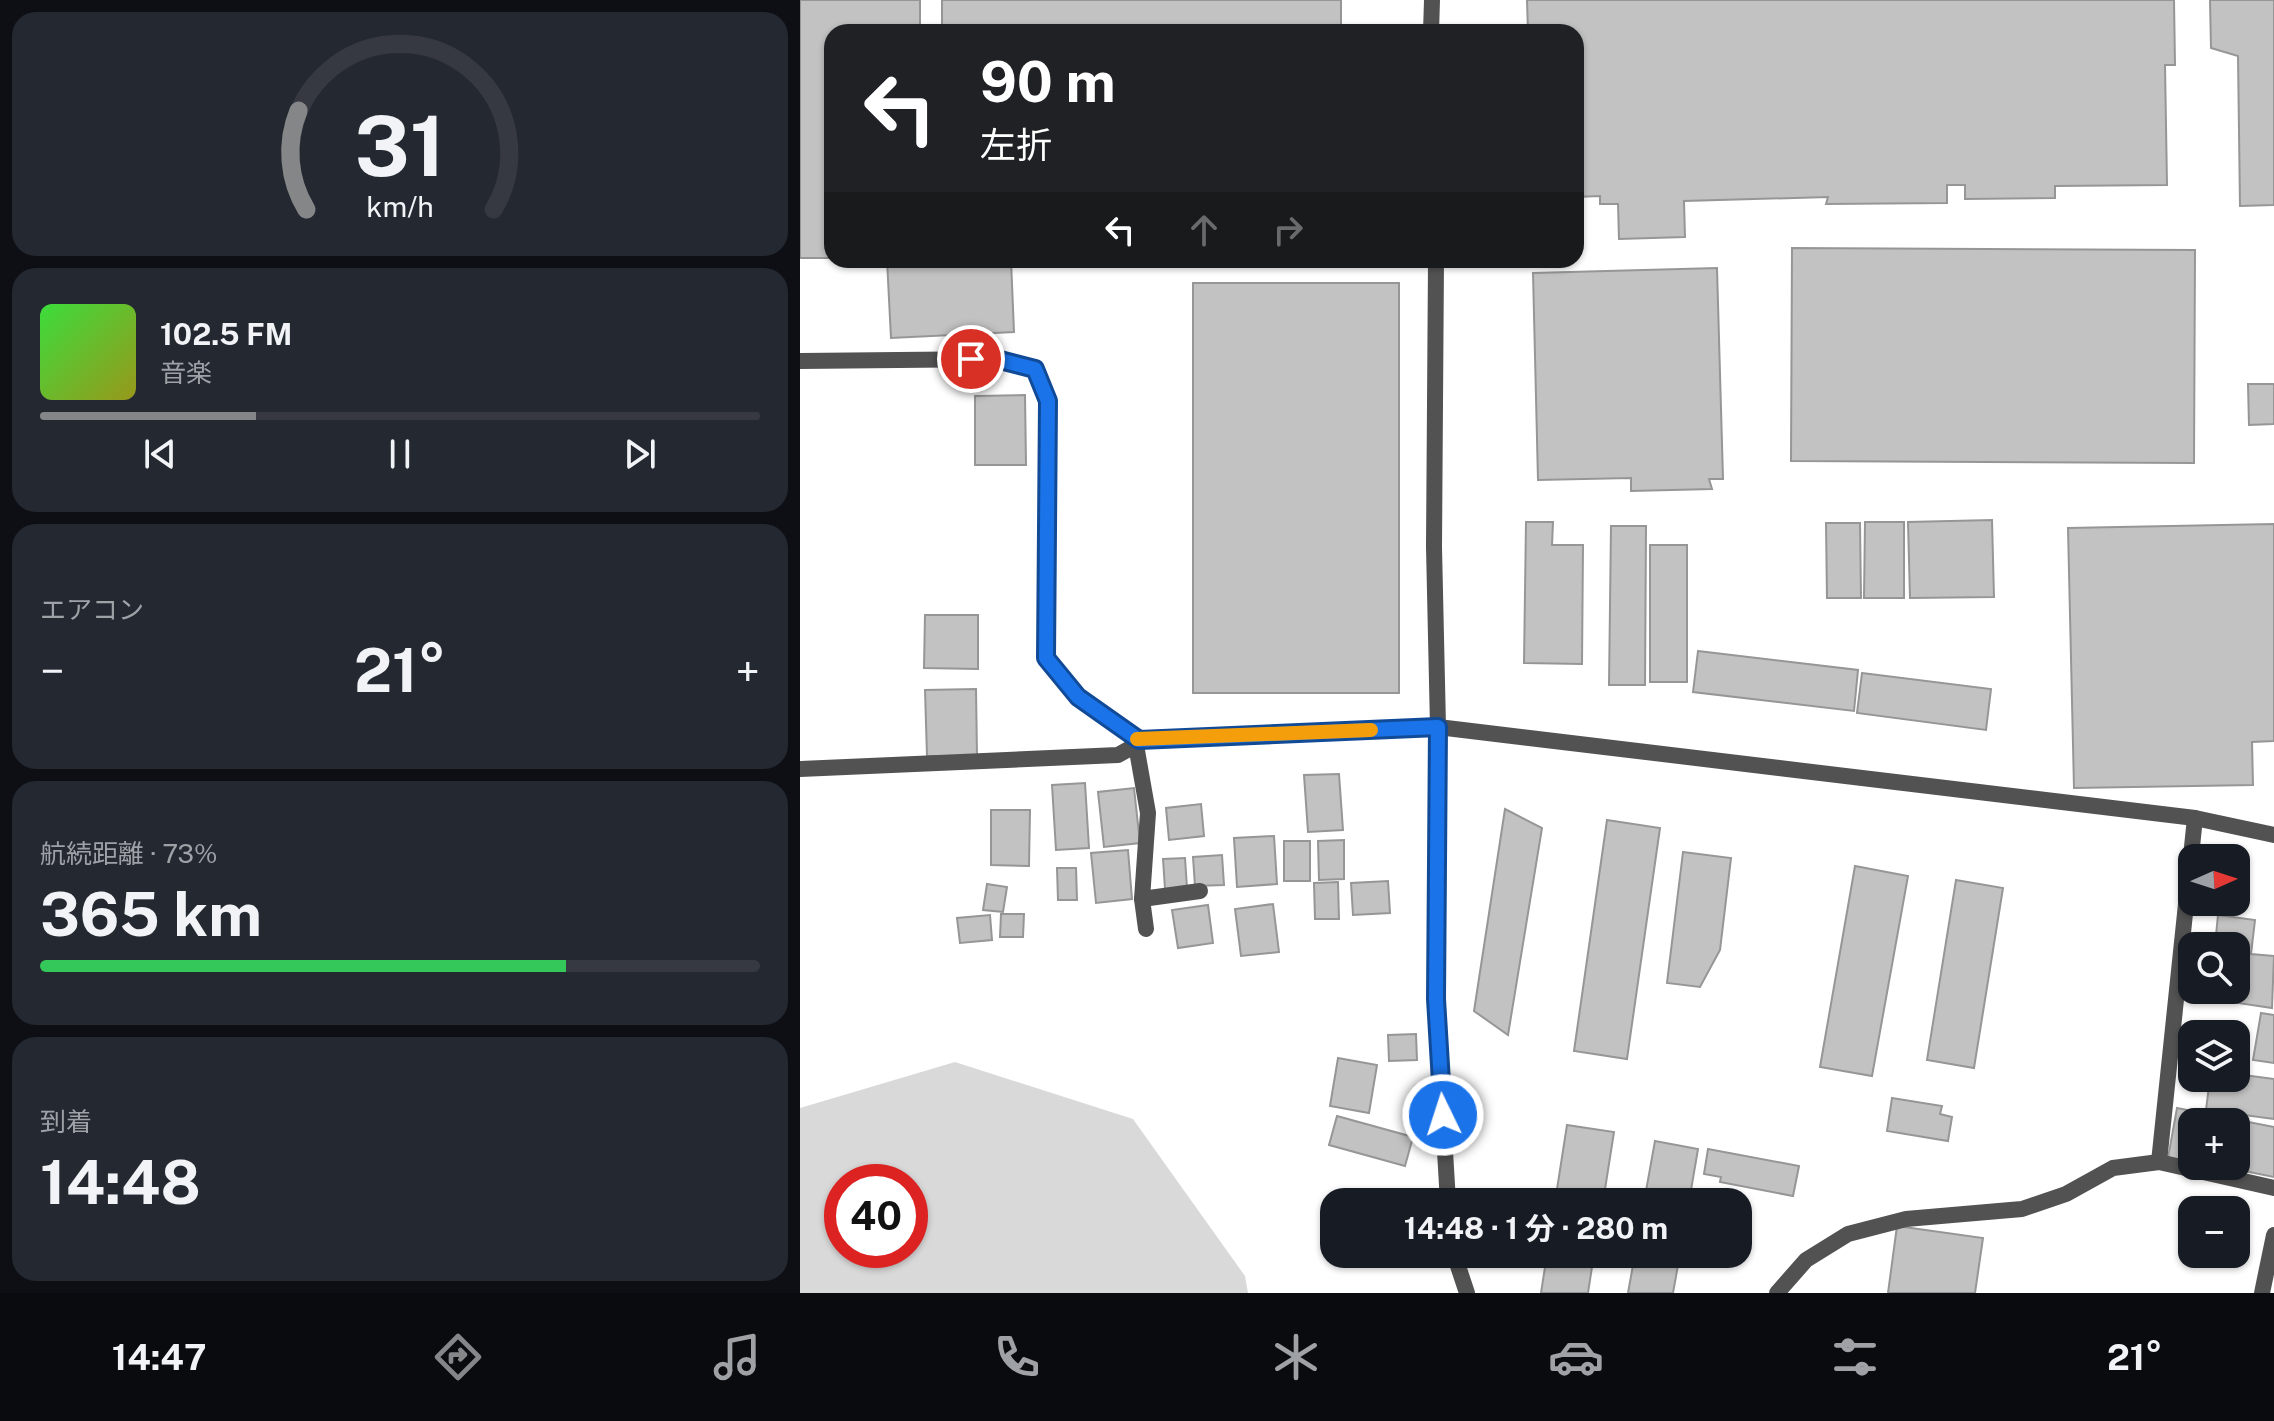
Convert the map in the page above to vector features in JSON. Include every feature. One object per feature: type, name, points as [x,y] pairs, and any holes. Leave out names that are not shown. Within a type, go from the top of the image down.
[{"type":"street","points":[[1431,24],[1432,0]]},
{"type":"street","points":[[1436,268],[1436,999],[1447,1188]]},
{"type":"street","points":[[800,361],[996,359],[1035,369],[1048,401],[1046,658],[1078,697],[1137,742],[1148,813],[1142,899],[1146,929]]},
{"type":"street","points":[[800,769],[1118,755],[1137,742],[1438,727],[2195,818],[2274,835]]},
{"type":"street","points":[[2159,1162],[2195,818]]},
{"type":"street","points":[[1142,899],[1200,891]]},
{"type":"street","points":[[1777,1293],[1806,1260],[1848,1234],[1906,1219],[2022,1209],[2066,1194],[2113,1168],[2159,1162],[2274,1188]]},
{"type":"street","points":[[2262,1293],[2274,1235]]},
{"type":"street","points":[[1459,1268],[1467,1293]]},
{"type":"shaded area","points":[[955,1062],[1133,1119],[1245,1276],[1248,1293],[800,1293],[800,1108]]},
{"type":"building","points":[[800,0],[920,0],[920,24],[824,24],[824,258],[800,258]]},
{"type":"building","points":[[942,0],[1341,0],[1341,24],[942,24]]},
{"type":"building","points":[[1527,0],[2174,0],[2175,65],[2165,65],[2167,185],[2055,186],[2055,198],[1965,199],[1965,185],[1947,185],[1947,203],[1826,204],[1828,197],[1684,201],[1685,237],[1619,239],[1618,204],[1600,204],[1600,196],[1584,197],[1584,24],[1528,24]]},
{"type":"building","points":[[2210,0],[2274,0],[2274,205],[2240,206],[2238,56],[2211,48]]},
{"type":"building","points":[[1792,248],[2195,250],[2194,463],[1791,461]]},
{"type":"building","points":[[887,268],[1011,268],[1014,332],[891,338]]},
{"type":"building","points":[[1717,268],[1723,479],[1709,479],[1712,489],[1631,491],[1631,478],[1538,480],[1533,273]]},
{"type":"building","points":[[1193,283],[1399,283],[1399,693],[1193,693]]},
{"type":"building","points":[[2248,384],[2274,384],[2274,424],[2249,425]]},
{"type":"building","points":[[1025,395],[1026,465],[975,465],[975,396]]},
{"type":"building","points":[[1992,520],[1994,597],[1910,598],[1908,522]]},
{"type":"building","points":[[1526,522],[1553,522],[1552,545],[1583,545],[1582,664],[1524,663]]},
{"type":"building","points":[[1865,522],[1904,522],[1904,598],[1864,598]]},
{"type":"building","points":[[1826,523],[1860,523],[1861,598],[1827,598]]},
{"type":"building","points":[[2274,524],[2274,741],[2252,742],[2253,785],[2074,788],[2068,528]]},
{"type":"building","points":[[1611,526],[1646,526],[1645,685],[1609,685]]},
{"type":"building","points":[[1650,545],[1687,545],[1687,682],[1650,682]]},
{"type":"building","points":[[925,615],[978,615],[978,669],[924,668]]},
{"type":"building","points":[[1698,651],[1858,670],[1854,711],[1693,692]]},
{"type":"building","points":[[1862,673],[1991,689],[1986,730],[1857,713]]},
{"type":"building","points":[[976,689],[977,756],[927,756],[925,690]]},
{"type":"building","points":[[1339,774],[1343,830],[1308,832],[1304,775]]},
{"type":"building","points":[[1085,783],[1089,848],[1056,850],[1052,785]]},
{"type":"building","points":[[1134,788],[1140,843],[1104,847],[1098,792]]},
{"type":"building","points":[[1201,804],[1204,836],[1169,840],[1166,808]]},
{"type":"building","points":[[1505,809],[1542,828],[1508,1035],[1474,1011]]},
{"type":"building","points":[[991,810],[1030,810],[1029,866],[991,865]]},
{"type":"building","points":[[1607,820],[1660,828],[1627,1059],[1574,1051]]},
{"type":"building","points":[[1274,836],[1277,884],[1237,887],[1234,838]]},
{"type":"building","points":[[1344,840],[1344,879],[1319,880],[1318,841]]},
{"type":"building","points":[[1284,841],[1310,841],[1310,881],[1284,881]]},
{"type":"building","points":[[1128,850],[1132,899],[1096,903],[1091,853]]},
{"type":"building","points":[[1683,852],[1731,858],[1720,950],[1700,987],[1667,983]]},
{"type":"building","points":[[1222,855],[1224,885],[1195,886],[1193,857]]},
{"type":"building","points":[[1185,858],[1187,888],[1165,889],[1163,859]]},
{"type":"building","points":[[1855,866],[1908,876],[1872,1076],[1820,1067]]},
{"type":"building","points":[[1057,868],[1076,868],[1077,900],[1058,900]]},
{"type":"building","points":[[1956,880],[2003,888],[1974,1068],[1927,1060]]},
{"type":"building","points":[[1388,881],[1390,913],[1353,915],[1351,883]]},
{"type":"building","points":[[1338,882],[1339,919],[1315,919],[1314,883]]},
{"type":"building","points":[[987,884],[1007,887],[1003,912],[983,910]]},
{"type":"building","points":[[1273,904],[1279,952],[1241,956],[1235,909]]},
{"type":"building","points":[[1208,905],[1213,943],[1178,948],[1172,910]]},
{"type":"building","points":[[1001,914],[1024,914],[1023,937],[1000,937]]},
{"type":"building","points":[[990,915],[992,940],[960,943],[957,918]]},
{"type":"building","points":[[2218,916],[2255,920],[2251,954],[2274,956],[2272,1008],[2245,1004],[2250,1004],[2250,932],[2216,932]]},
{"type":"building","points":[[2261,1013],[2274,1015],[2274,1063],[2253,1060]]},
{"type":"building","points":[[1416,1034],[1417,1060],[1389,1061],[1388,1035]]},
{"type":"building","points":[[1338,1058],[1377,1065],[1369,1113],[1330,1106]]},
{"type":"building","points":[[2250,1076],[2274,1079],[2274,1119],[2250,1116],[2250,1108],[2206,1108],[2208,1092],[2250,1092]]},
{"type":"building","points":[[1892,1098],[1942,1106],[1940,1114],[1952,1117],[1948,1141],[1887,1131]]},
{"type":"building","points":[[2177,1108],[2178,1160],[2168,1158]]},
{"type":"building","points":[[1337,1116],[1413,1137],[1405,1166],[1329,1145]]},
{"type":"building","points":[[2250,1122],[2274,1127],[2274,1177],[2250,1172]]},
{"type":"building","points":[[1567,1125],[1614,1132],[1605,1188],[1557,1188]]},
{"type":"building","points":[[1655,1141],[1698,1149],[1691,1188],[1647,1188]]},
{"type":"building","points":[[1708,1149],[1799,1166],[1793,1196],[1720,1182],[1721,1177],[1704,1174]]},
{"type":"building","points":[[1897,1226],[1983,1238],[1975,1293],[1888,1293]]},
{"type":"building","points":[[1545,1268],[1592,1268],[1588,1293],[1541,1293]]},
{"type":"building","points":[[1632,1268],[1677,1268],[1673,1293],[1628,1293]]},
{"type":"slow traffic","points":[[1137,739],[1371,730]]},
{"type":"route","points":[[971,359],[996,359],[1035,369],[1048,401],[1046,658],[1078,697],[1139,740],[1438,727],[1436,999],[1443,1115]]}]
